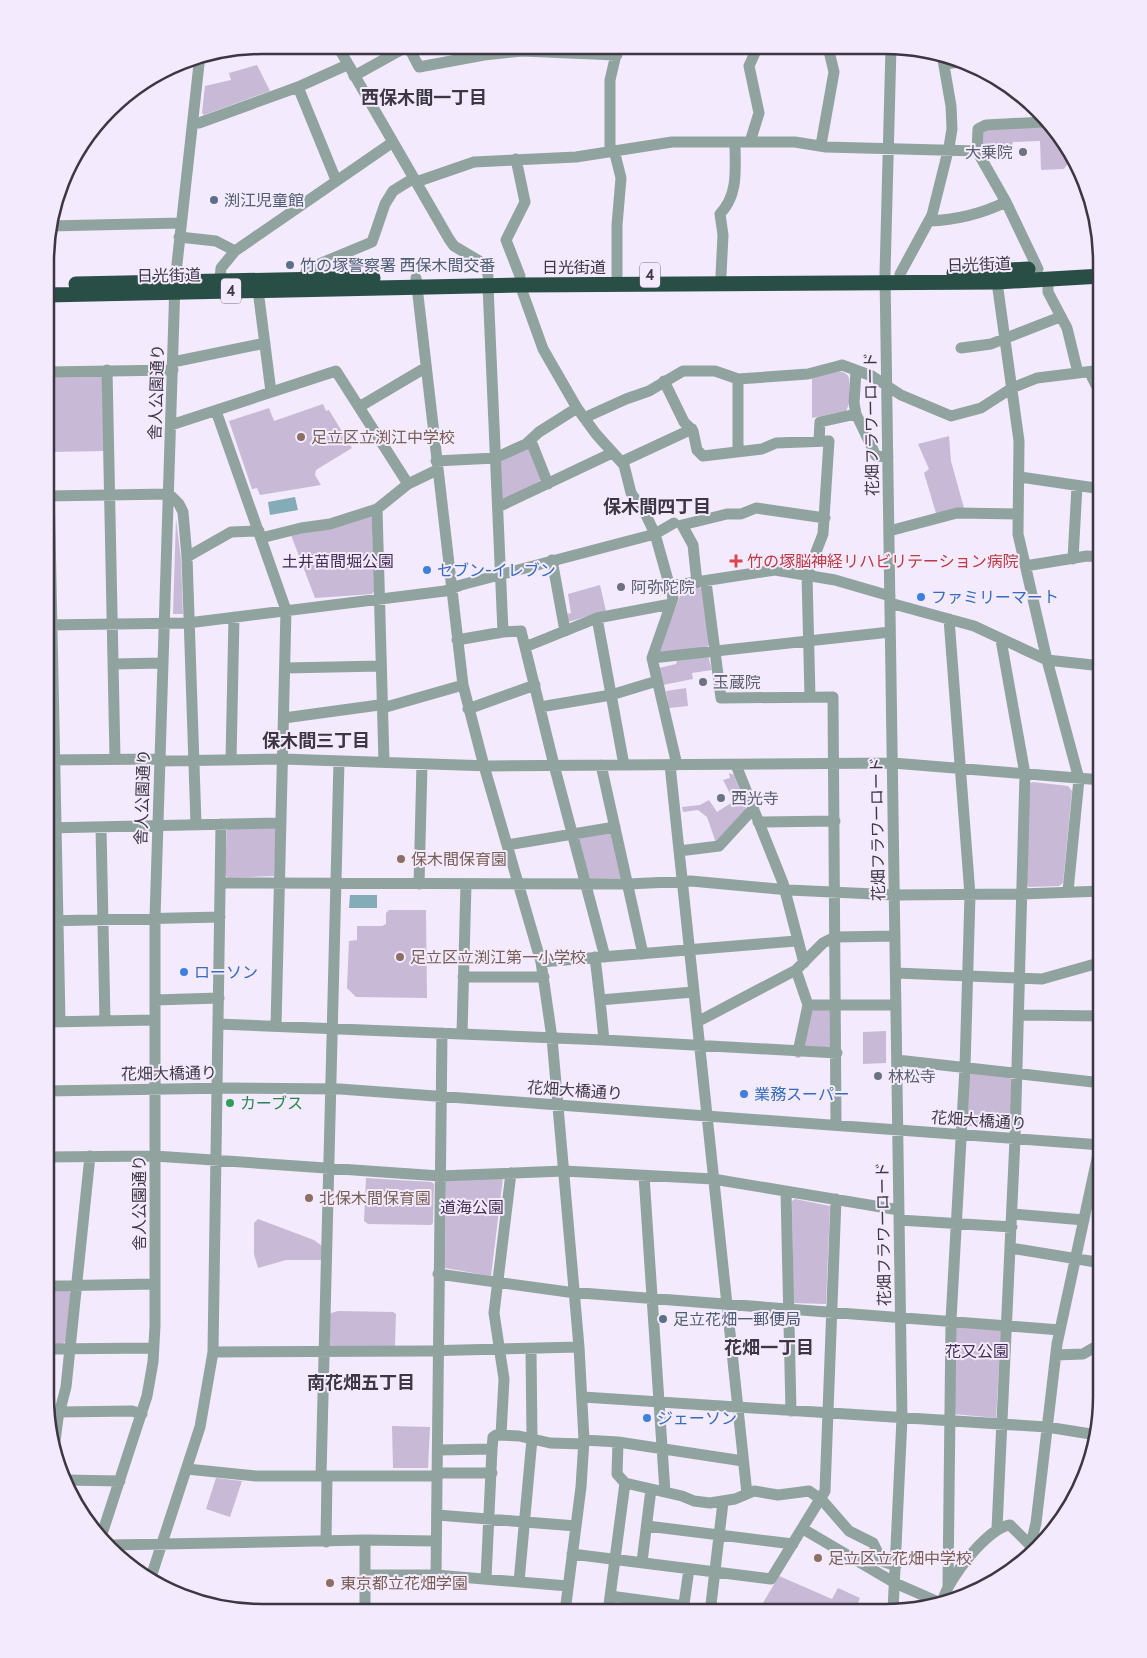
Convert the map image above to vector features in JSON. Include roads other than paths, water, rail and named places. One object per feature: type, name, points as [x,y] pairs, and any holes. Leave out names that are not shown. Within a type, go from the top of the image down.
[{"type":"highway","name":"日光街道","points":[[520,280],[885,279],[900,274],[1093,267]]},
{"type":"highway","name":"日光街道","points":[[54,288],[175,287],[258,290],[617,275],[721,275],[997,282],[1093,277]]},
{"type":"highway","name":"日光街道","points":[[175,287],[220,280],[304,278],[416,282]]},
{"type":"highway","name":"4","points":[[997,282],[1048,286],[1093,286]]},
{"type":"street","points":[[342,54],[449,239],[454,246],[486,265],[503,632]]},
{"type":"street","points":[[354,76],[394,54]]},
{"type":"street","points":[[412,54],[419,67],[494,54]]},
{"type":"street","points":[[616,54],[610,80],[612,150],[621,178],[617,224],[617,275]]},
{"type":"street","points":[[750,142],[759,113],[749,66],[754,54]]},
{"type":"street","points":[[821,145],[834,72],[830,54]]},
{"type":"street","name":"花畑フラワーロード","points":[[891,54],[885,279],[902,1418],[894,1604]]},
{"type":"street","points":[[900,274],[929,221],[948,150],[952,129],[944,63]]},
{"type":"street","name":"舎人公園通り","points":[[103,1531],[142,1414],[150,1381],[154,1348],[155,918],[175,287],[199,64]]},
{"type":"street","points":[[193,123],[199,123],[298,87],[347,65]]},
{"type":"street","points":[[298,87],[336,180]]},
{"type":"street","points":[[1038,269],[1006,202],[977,150],[978,129],[986,125],[1039,122]]},
{"type":"street","points":[[220,280],[221,268],[235,251],[393,142]]},
{"type":"street","points":[[304,278],[307,269],[372,242],[384,204],[394,191],[415,180],[474,162],[576,157],[672,142],[750,142],[977,150]]},
{"type":"street","points":[[721,275],[723,235],[720,214],[730,205],[735,191],[735,142]]},
{"type":"street","points":[[516,159],[525,202],[506,240],[543,349],[577,408],[626,469],[631,493],[656,534],[673,598],[652,658],[674,765],[682,882],[746,1491]]},
{"type":"street","points":[[929,221],[951,220],[986,212],[1006,202]]},
{"type":"street","points":[[57,226],[181,223]]},
{"type":"street","points":[[179,237],[216,241],[235,251]]},
{"type":"street","points":[[416,282],[463,685],[484,766],[541,962],[552,1038],[583,1397],[584,1442],[576,1526],[565,1604]]},
{"type":"street","points":[[997,282],[1019,441],[1018,534],[1047,660],[1079,779],[1068,891]]},
{"type":"street","points":[[1048,286],[1048,292],[1084,373],[1093,385]]},
{"type":"street","points":[[258,290],[271,392]]},
{"type":"street","points":[[961,348],[991,344],[1060,317]]},
{"type":"street","points":[[54,372],[173,366],[265,343]]},
{"type":"street","points":[[584,418],[626,398],[648,391],[664,380],[683,371],[715,371],[738,379],[808,374],[842,365],[872,376],[886,386],[951,416],[981,408],[1012,388],[1037,378],[1093,372]]},
{"type":"street","points":[[359,407],[425,368]]},
{"type":"street","points":[[106,370],[115,758]]},
{"type":"street","points":[[171,425],[336,371],[408,484]]},
{"type":"street","points":[[856,371],[854,403],[856,414],[876,456],[888,457]]},
{"type":"street","points":[[738,379],[738,451]]},
{"type":"street","points":[[664,380],[684,422],[692,429],[696,436],[696,450],[703,456],[762,449],[776,443],[829,441],[823,534],[807,575],[810,697]]},
{"type":"street","points":[[187,557],[231,532],[260,534],[330,524],[377,509],[408,484],[437,465],[496,458],[531,441],[539,432],[577,408]]},
{"type":"street","points":[[216,410],[286,610],[276,1026]]},
{"type":"street","points":[[819,441],[820,422],[856,414]]},
{"type":"street","points":[[621,462],[692,429]]},
{"type":"street","points":[[531,441],[548,484]]},
{"type":"street","points":[[498,507],[612,453]]},
{"type":"street","points":[[1020,477],[1093,489]]},
{"type":"street","points":[[1073,558],[1077,486]]},
{"type":"street","points":[[54,496],[169,494],[179,504],[183,512],[187,557],[196,824]]},
{"type":"street","points":[[824,518],[756,508],[741,514],[727,514],[682,525],[693,545],[702,582],[716,651],[721,698],[833,697],[836,892],[836,1125]]},
{"type":"street","points":[[377,509],[384,762]]},
{"type":"street","points":[[889,531],[957,513],[1018,514]]},
{"type":"street","points":[[54,625],[188,622],[445,591],[500,574],[656,534],[674,522]]},
{"type":"street","points":[[1025,566],[1073,558],[1093,557]]},
{"type":"street","points":[[552,560],[565,630]]},
{"type":"street","points":[[670,586],[766,571],[807,575],[974,626],[1047,660],[1093,665]]},
{"type":"street","points":[[525,647],[597,618],[671,604]]},
{"type":"street","points":[[231,760],[234,617]]},
{"type":"street","points":[[597,618],[624,765]]},
{"type":"street","points":[[948,1586],[951,1320],[962,1135],[970,895],[949,618]]},
{"type":"street","points":[[458,640],[503,632],[521,632],[554,766],[586,883],[600,957],[600,1000],[604,1040]]},
{"type":"street","points":[[652,658],[890,632]]},
{"type":"street","points":[[997,1529],[1016,1138],[1025,774],[1002,640]]},
{"type":"street","points":[[113,664],[163,664]]},
{"type":"street","points":[[285,668],[381,666]]},
{"type":"street","points":[[540,707],[611,695],[657,681]]},
{"type":"street","points":[[284,718],[382,706],[463,685]]},
{"type":"street","points":[[468,709],[535,685]]},
{"type":"street","points":[[54,760],[115,758],[193,761],[283,759],[484,766],[892,764],[1093,780]]},
{"type":"street","points":[[326,1542],[322,1351],[338,761]]},
{"type":"street","points":[[419,884],[422,764]]},
{"type":"street","points":[[736,764],[785,889],[808,1005],[798,1052]]},
{"type":"street","points":[[601,765],[643,954]]},
{"type":"street","points":[[679,851],[719,846],[753,809]]},
{"type":"street","points":[[758,822],[835,821]]},
{"type":"street","points":[[54,828],[281,823]]},
{"type":"street","points":[[152,1573],[205,1409],[214,1352],[221,824]]},
{"type":"street","points":[[101,827],[105,1021]]},
{"type":"street","points":[[507,845],[615,827]]},
{"type":"street","points":[[54,867],[58,920],[60,1021]]},
{"type":"street","points":[[220,883],[628,884],[682,882],[895,895],[1022,894],[1093,891]]},
{"type":"street","points":[[462,1034],[466,884]]},
{"type":"street","points":[[54,920],[220,917]]},
{"type":"street","points":[[697,1022],[800,967],[823,943],[835,937],[895,936]]},
{"type":"street","points":[[541,962],[796,941]]},
{"type":"street","points":[[896,973],[1042,979],[1093,965]]},
{"type":"street","points":[[463,977],[544,977]]},
{"type":"street","points":[[600,1000],[693,992]]},
{"type":"street","points":[[155,1000],[219,998]]},
{"type":"street","points":[[808,1005],[896,1005]]},
{"type":"street","points":[[1020,1015],[1093,1016]]},
{"type":"street","points":[[54,1021],[155,1020]]},
{"type":"street","points":[[218,1024],[604,1040],[837,1054]]},
{"type":"street","points":[[436,1573],[442,1033]]},
{"type":"street","points":[[897,1060],[1093,1082]]},
{"type":"street","name":"花畑大橋通り","points":[[54,1091],[217,1088],[330,1089],[1093,1144]]},
{"type":"street","points":[[57,1432],[66,1387],[90,1156]]},
{"type":"street","points":[[54,1157],[155,1156],[440,1176],[564,1170],[713,1179],[836,1199],[899,1215],[956,1224],[1012,1227]]},
{"type":"street","points":[[501,1435],[504,1379],[494,1313],[511,1173]]},
{"type":"street","points":[[644,1176],[666,1492]]},
{"type":"street","points":[[1031,1544],[1036,1523],[1060,1330],[1093,1180]]},
{"type":"street","points":[[786,1191],[790,1308],[790,1411]]},
{"type":"street","points":[[572,1554],[771,1579],[822,1500],[825,1491],[836,1199]]},
{"type":"street","points":[[1012,1214],[1084,1220]]},
{"type":"street","points":[[1011,1248],[1093,1261]]},
{"type":"street","points":[[438,1274],[574,1292],[726,1302],[1060,1330]]},
{"type":"street","points":[[54,1286],[155,1284]]},
{"type":"street","points":[[54,1350],[154,1348]]},
{"type":"street","points":[[214,1352],[579,1348]]},
{"type":"street","points":[[1056,1355],[1083,1354],[1093,1348]]},
{"type":"street","points":[[519,1582],[532,1439],[531,1349]]},
{"type":"street","points":[[583,1397],[1047,1427],[1089,1434]]},
{"type":"street","points":[[60,1412],[132,1411],[142,1414]]},
{"type":"street","points":[[486,1579],[493,1437],[501,1435],[550,1442],[618,1442],[743,1461]]},
{"type":"street","points":[[618,1442],[617,1474],[625,1483],[666,1492],[694,1501],[723,1502],[746,1491],[778,1494],[809,1491],[822,1500],[849,1531],[873,1543],[882,1561],[896,1566]]},
{"type":"street","points":[[438,1450],[492,1449]]},
{"type":"street","points":[[187,1468],[256,1476],[492,1473]]},
{"type":"street","points":[[72,1480],[120,1481]]},
{"type":"street","points":[[609,1604],[625,1483]]},
{"type":"street","points":[[642,1562],[651,1489]]},
{"type":"street","points":[[711,1604],[723,1502]]},
{"type":"street","points":[[437,1514],[576,1526]]},
{"type":"street","points":[[945,1595],[948,1586],[975,1551],[997,1529],[1010,1524],[1026,1549]]},
{"type":"street","points":[[647,1526],[793,1544]]},
{"type":"street","points":[[804,1529],[895,1583],[931,1599]]},
{"type":"street","points":[[117,1545],[365,1540],[436,1541]]},
{"type":"street","points":[[365,1540],[365,1604]]},
{"type":"street","points":[[684,1604],[688,1568]]},
{"type":"street","points":[[365,1575],[436,1573],[568,1586]]},
{"type":"street","points":[[610,1596],[655,1604]]},
{"type":"water","points":[[295,497],[298,510],[270,515],[268,502]]},
{"type":"water","points":[[350,895],[377,895],[377,908],[349,908]]},
{"type":"place","name":"大乗院","points":[[1023,152]]},
{"type":"place","name":"渕江児童館","points":[[214,200]]},
{"type":"place","name":"竹の塚警察署 西保木間交番","points":[[290,265]]},
{"type":"place","name":"足立区立渕江中学校","points":[[301,437]]},
{"type":"place","name":"竹の塚脳神経リハビリテーション病院","points":[[736,561]]},
{"type":"place","name":"セブン-イレブン","points":[[427,570]]},
{"type":"place","name":"阿弥陀院","points":[[621,587]]},
{"type":"place","name":"ファミリーマート","points":[[921,597]]},
{"type":"place","name":"玉蔵院","points":[[703,682]]},
{"type":"place","name":"西光寺","points":[[721,798]]},
{"type":"place","name":"保木間保育園","points":[[401,859]]},
{"type":"place","name":"足立区立渕江第一小学校","points":[[400,957]]},
{"type":"place","name":"ローソン","points":[[184,972]]},
{"type":"place","name":"林松寺","points":[[878,1076]]},
{"type":"place","name":"業務スーパー","points":[[744,1094]]},
{"type":"place","name":"カーブス","points":[[230,1103]]},
{"type":"place","name":"北保木間保育園","points":[[309,1198]]},
{"type":"place","name":"足立花畑一郵便局","points":[[663,1319]]},
{"type":"place","name":"ジェーソン","points":[[647,1418]]},
{"type":"place","name":"足立区立花畑中学校","points":[[818,1558]]},
{"type":"place","name":"東京都立花畑学園","points":[[330,1583]]},
{"type":"district","name":"西保木間一丁目","points":[[424,98]]},
{"type":"district","name":"保木間四丁目","points":[[657,507]]},
{"type":"district","name":"保木間三丁目","points":[[316,741]]},
{"type":"district","name":"花畑一丁目","points":[[769,1348]]},
{"type":"district","name":"南花畑五丁目","points":[[361,1383]]},
{"type":"park label","name":"土井苗間堀公園","points":[[338,561]]},
{"type":"park label","name":"道海公園","points":[[472,1207]]},
{"type":"park label","name":"花又公園","points":[[977,1351]]}]
